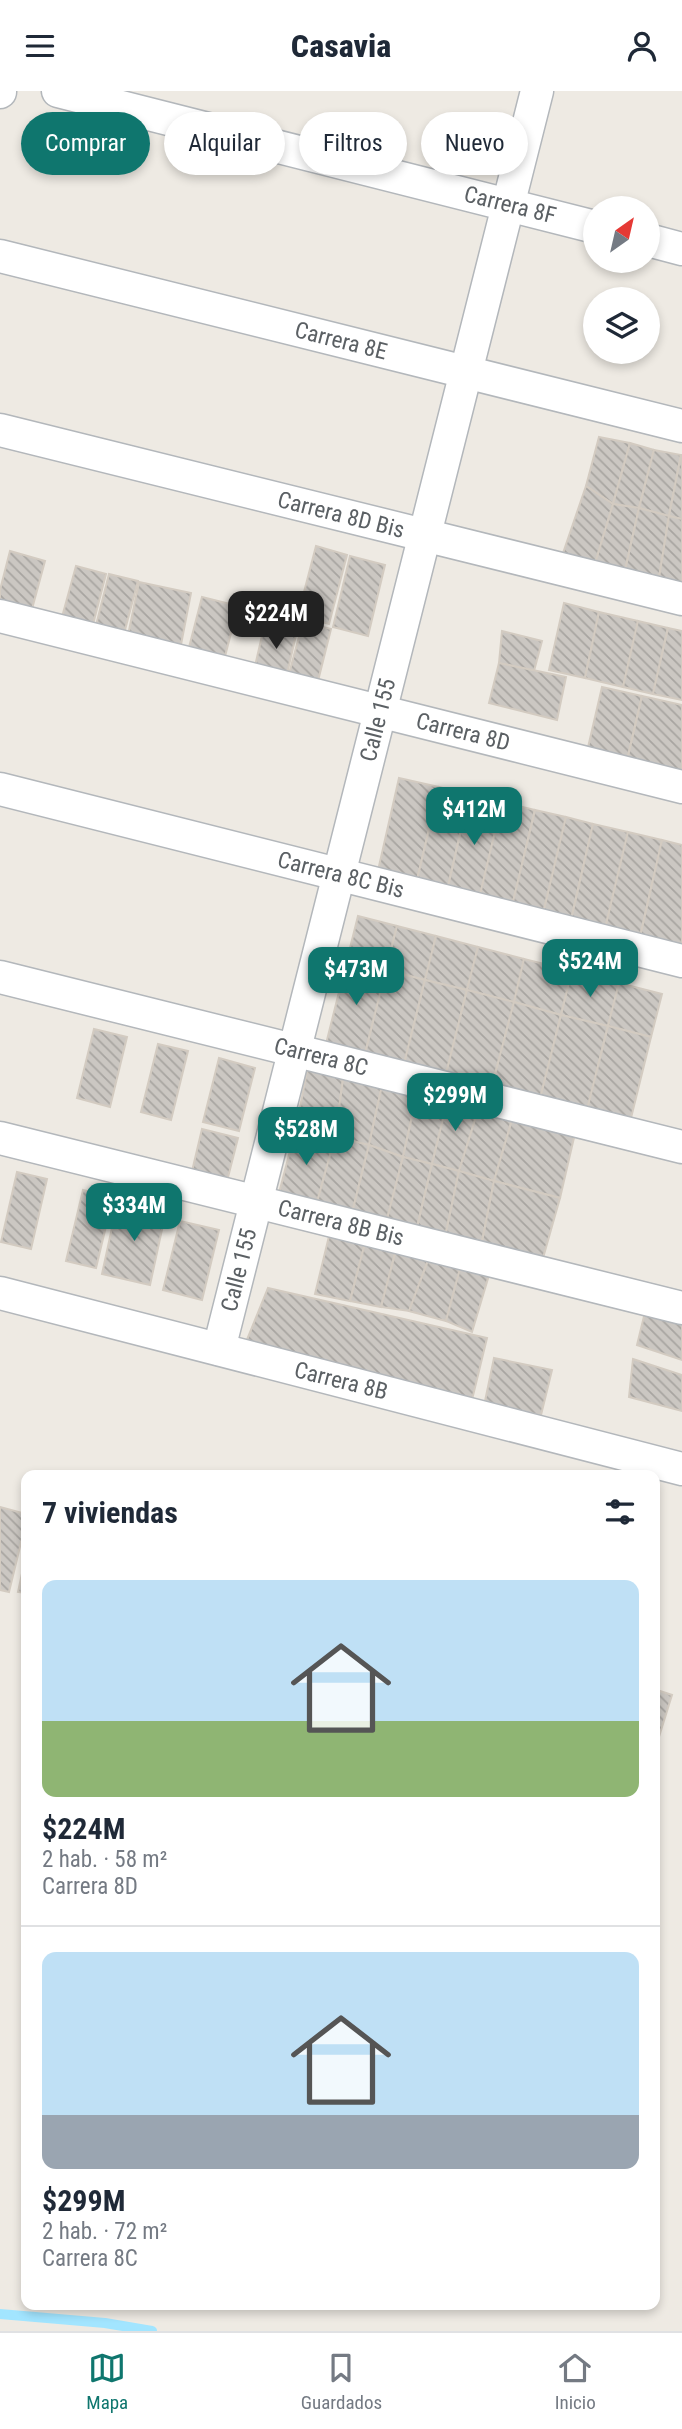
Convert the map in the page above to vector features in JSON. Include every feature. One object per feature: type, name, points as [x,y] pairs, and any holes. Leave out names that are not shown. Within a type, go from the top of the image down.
[{"type":"street","name":"Carrera 8F","points":[[58,91],[583,224]]},
{"type":"street","name":"Calle 155","points":[[219,1349],[537,91]]},
{"type":"street","points":[[660,243],[682,249]]},
{"type":"street","name":"Carrera 8E","points":[[0,256],[682,426]]},
{"type":"street","name":"Carrera 8D Bis","points":[[0,430],[682,599]]},
{"type":"street","name":"Carrera 8D","points":[[0,616],[682,787]]},
{"type":"street","name":"Carrera 8C Bis","points":[[0,789],[682,961]]},
{"type":"street","name":"Carrera 8C","points":[[0,977],[682,1147]]},
{"type":"street","name":"Carrera 8B Bis","points":[[0,1138],[682,1308]]},
{"type":"street","name":"Carrera 8B","points":[[0,1293],[682,1469]]},
{"type":"building","points":[[599,437],[630,443],[613,504],[586,486]]},
{"type":"building","points":[[630,443],[654,450],[639,508],[613,504]]},
{"type":"building","points":[[654,450],[681,455],[669,516],[639,508]]},
{"type":"building","points":[[682,455],[682,519],[669,516]]},
{"type":"building","points":[[586,486],[613,504],[594,567],[561,559]]},
{"type":"building","points":[[613,504],[639,508],[624,575],[594,567]]},
{"type":"building","points":[[639,508],[669,516],[658,584],[624,575]]},
{"type":"building","points":[[669,516],[682,519],[682,590],[658,584]]},
{"type":"building","points":[[316,546],[347,555],[329,624],[298,615]]},
{"type":"building","points":[[10,551],[45,561],[29,620],[0,613],[0,590]]},
{"type":"building","points":[[350,556],[385,565],[368,636],[333,627]]},
{"type":"building","points":[[76,566],[106,574],[90,636],[59,628]]},
{"type":"building","points":[[109,574],[138,581],[121,645],[93,637]]},
{"type":"building","points":[[139,582],[191,593],[179,655],[126,645]]},
{"type":"building","points":[[202,597],[238,606],[222,668],[186,659]]},
{"type":"building","points":[[564,603],[599,612],[585,678],[549,670]]},
{"type":"building","points":[[599,612],[638,621],[623,687],[585,678]]},
{"type":"building","points":[[267,614],[299,622],[284,687],[252,679]]},
{"type":"building","points":[[638,621],[668,628],[653,694],[623,687]]},
{"type":"building","points":[[303,622],[331,629],[316,689],[287,681]]},
{"type":"building","points":[[668,628],[682,631],[682,700],[653,694]]},
{"type":"building","points":[[502,631],[542,641],[534,671],[499,663]]},
{"type":"building","points":[[499,663],[566,677],[557,720],[489,703]]},
{"type":"building","points":[[602,687],[642,696],[626,765],[586,756]]},
{"type":"building","points":[[642,696],[682,705],[682,778],[626,765]]},
{"type":"building","points":[[399,778],[439,787],[416,884],[377,875]]},
{"type":"building","points":[[439,787],[469,795],[447,891],[416,884]]},
{"type":"building","points":[[469,795],[502,802],[479,899],[447,891]]},
{"type":"building","points":[[502,802],[535,810],[512,906],[479,899]]},
{"type":"building","points":[[535,810],[566,817],[543,914],[512,906]]},
{"type":"building","points":[[566,817],[593,824],[571,920],[543,914]]},
{"type":"building","points":[[593,824],[628,832],[605,929],[571,920]]},
{"type":"building","points":[[628,832],[662,840],[640,937],[605,929]]},
{"type":"building","points":[[662,840],[682,845],[682,947],[640,937]]},
{"type":"building","points":[[358,916],[397,926],[386,970],[347,960]]},
{"type":"building","points":[[397,926],[436,936],[425,980],[386,970]]},
{"type":"building","points":[[436,936],[478,947],[467,990],[425,980]]},
{"type":"building","points":[[478,947],[524,959],[514,1002],[467,990]]},
{"type":"building","points":[[524,959],[572,971],[561,1015],[514,1002]]},
{"type":"building","points":[[347,960],[386,970],[365,1054],[326,1044]]},
{"type":"building","points":[[386,970],[425,980],[404,1064],[365,1054]]},
{"type":"building","points":[[572,971],[619,983],[608,1026],[561,1015]]},
{"type":"building","points":[[425,980],[467,990],[446,1074],[404,1064]]},
{"type":"building","points":[[619,983],[662,994],[651,1037],[608,1026]]},
{"type":"building","points":[[467,990],[514,1002],[492,1086],[446,1074]]},
{"type":"building","points":[[514,1002],[561,1015],[540,1099],[492,1086]]},
{"type":"building","points":[[561,1015],[608,1026],[587,1110],[540,1099]]},
{"type":"building","points":[[608,1026],[651,1037],[630,1122],[587,1110]]},
{"type":"building","points":[[94,1029],[127,1037],[110,1107],[77,1098]]},
{"type":"building","points":[[158,1044],[188,1051],[171,1120],[141,1112]]},
{"type":"building","points":[[310,1056],[345,1065],[335,1137],[296,1128]]},
{"type":"building","points":[[219,1058],[255,1068],[239,1131],[203,1122]]},
{"type":"building","points":[[345,1065],[384,1076],[369,1145],[335,1137]]},
{"type":"building","points":[[384,1076],[419,1085],[403,1157],[369,1145]]},
{"type":"building","points":[[419,1085],[449,1095],[432,1164],[403,1157]]},
{"type":"building","points":[[449,1095],[480,1104],[459,1171],[432,1164]]},
{"type":"building","points":[[480,1104],[514,1113],[494,1181],[459,1171]]},
{"type":"building","points":[[514,1113],[576,1129],[560,1198],[494,1181]]},
{"type":"building","points":[[296,1128],[335,1137],[316,1206],[278,1197]]},
{"type":"building","points":[[202,1129],[238,1138],[224,1193],[189,1184]]},
{"type":"building","points":[[335,1137],[369,1145],[351,1217],[316,1206]]},
{"type":"building","points":[[369,1145],[403,1157],[385,1227],[351,1217]]},
{"type":"building","points":[[403,1157],[432,1164],[415,1236],[385,1227]]},
{"type":"building","points":[[432,1164],[459,1171],[444,1242],[415,1236]]},
{"type":"building","points":[[459,1171],[494,1181],[480,1252],[444,1242]]},
{"type":"building","points":[[17,1172],[47,1179],[31,1249],[1,1242]]},
{"type":"building","points":[[494,1181],[560,1198],[541,1265],[480,1252]]},
{"type":"building","points":[[83,1190],[113,1197],[96,1268],[66,1261]]},
{"type":"building","points":[[118,1200],[166,1211],[150,1285],[102,1274]]},
{"type":"building","points":[[180,1221],[219,1230],[202,1300],[163,1290]]},
{"type":"building","points":[[330,1232],[365,1243],[350,1301],[315,1294]]},
{"type":"building","points":[[365,1243],[396,1250],[381,1307],[350,1301]]},
{"type":"building","points":[[396,1250],[429,1258],[409,1311],[381,1307]]},
{"type":"building","points":[[429,1258],[461,1265],[446,1321],[409,1311]]},
{"type":"building","points":[[461,1265],[489,1275],[472,1332],[446,1321]]},
{"type":"building","points":[[268,1288],[487,1338],[470,1408],[244,1347]]},
{"type":"building","points":[[646,1308],[682,1318],[682,1360],[637,1345]]},
{"type":"building","points":[[494,1358],[552,1370],[541,1415],[484,1406]]},
{"type":"building","points":[[633,1359],[682,1375],[682,1411],[629,1397]]},
{"type":"building","points":[[0,1507],[21,1513],[21,1543],[9,1592],[0,1590]]},
{"type":"building","points":[[660,1691],[672,1695],[660,1734]]},
{"type":"waterway","points":[[0,2314],[105,2323],[152,2331]]}]
